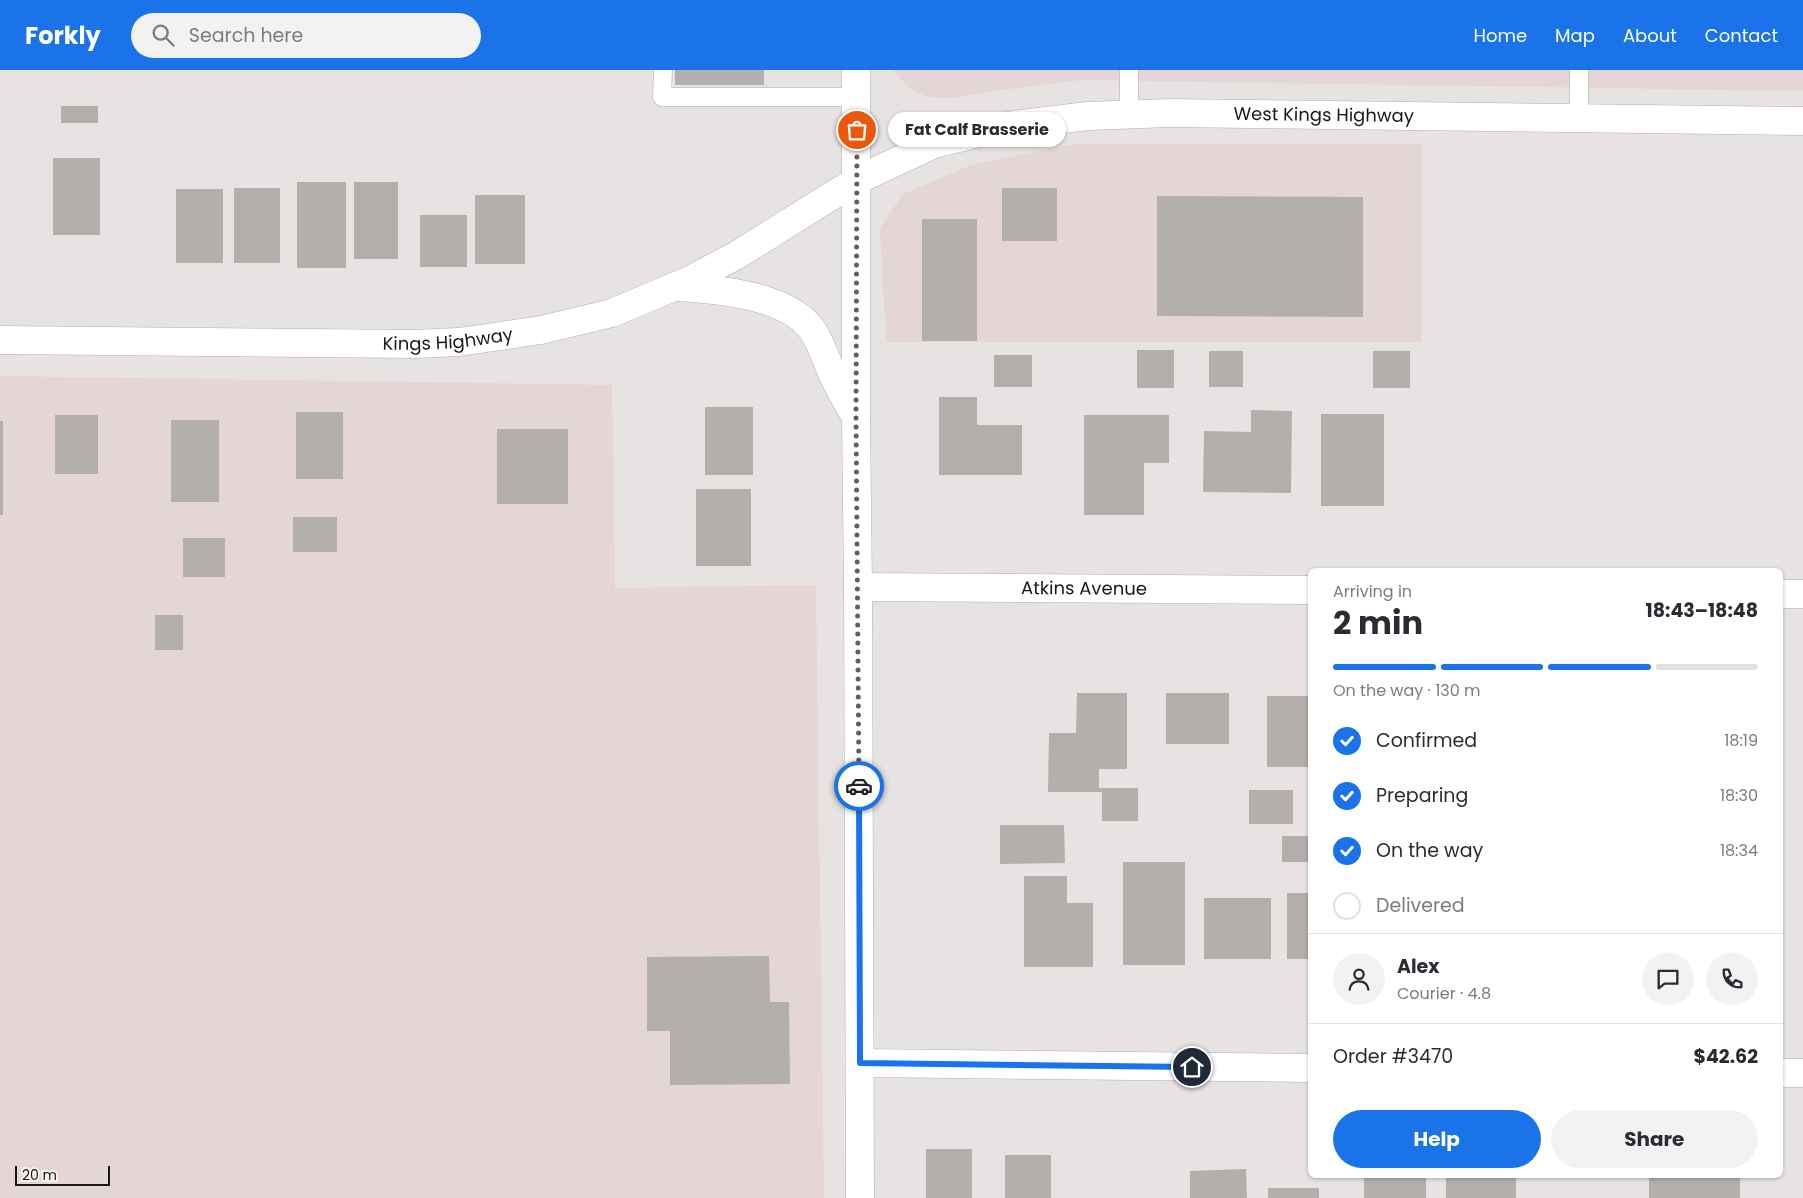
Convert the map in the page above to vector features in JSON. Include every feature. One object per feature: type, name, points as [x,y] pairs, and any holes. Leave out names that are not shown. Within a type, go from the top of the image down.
[{"type":"street","points":[[856,70],[860,1198]]},
{"type":"street","name":"West Kings Highway","points":[[857,180],[934,144],[1013,125],[1088,116],[1169,113],[1803,121]]},
{"type":"street","name":"Kings Highway","points":[[0,340],[415,344],[459,342],[541,330],[612,313],[676,287],[737,255],[857,180]]},
{"type":"street","points":[[676,287],[709,289],[755,297],[778,305],[794,314],[812,329],[844,397],[856,417]]},
{"type":"street","name":"Atkins Avenue","points":[[858,587],[1308,590]]},
{"type":"street","points":[[1783,594],[1803,594]]},
{"type":"street","points":[[860,1063],[1308,1068]]},
{"type":"street","points":[[1783,1073],[1803,1073]]},
{"type":"lane","points":[[663,70],[662,97],[857,97]]},
{"type":"lane","points":[[1129,70],[1129,114]]},
{"type":"lane","points":[[1579,70],[1579,118]]},
{"type":"shaded area","points":[[893,70],[1803,70],[1803,91],[1080,80],[954,98],[942,98],[925,96],[910,88]]},
{"type":"shaded area","points":[[1074,144],[1422,144],[1421,342],[886,342],[880,228],[903,194],[971,165]]},
{"type":"shaded area","points":[[0,376],[612,385],[615,588],[816,585],[824,1198],[0,1198]]},
{"type":"building","points":[[675,70],[764,70],[764,85],[675,85]]},
{"type":"building","points":[[61,106],[98,106],[98,123],[61,123]]},
{"type":"building","points":[[53,158],[100,158],[100,235],[53,235]]},
{"type":"building","points":[[297,182],[346,182],[346,268],[297,268]]},
{"type":"building","points":[[354,182],[398,182],[398,259],[354,259]]},
{"type":"building","points":[[234,188],[280,188],[280,263],[234,263]]},
{"type":"building","points":[[1002,188],[1057,188],[1057,241],[1002,241]]},
{"type":"building","points":[[176,189],[223,189],[223,263],[176,263]]},
{"type":"building","points":[[475,195],[525,195],[525,264],[475,264]]},
{"type":"building","points":[[1157,196],[1363,197],[1363,317],[1157,316]]},
{"type":"building","points":[[420,215],[467,215],[467,267],[420,267]]},
{"type":"building","points":[[922,219],[977,219],[977,341],[922,341]]},
{"type":"building","points":[[1137,350],[1174,350],[1174,388],[1137,388]]},
{"type":"building","points":[[1209,351],[1243,351],[1243,387],[1209,387]]},
{"type":"building","points":[[1373,351],[1410,351],[1410,388],[1373,388]]},
{"type":"building","points":[[994,355],[1032,355],[1032,387],[994,387]]},
{"type":"building","points":[[939,397],[977,397],[977,425],[1022,425],[1022,475],[939,475]]},
{"type":"building","points":[[705,407],[753,407],[753,475],[705,475]]},
{"type":"building","points":[[1251,410],[1292,411],[1291,493],[1203,492],[1204,431],[1251,432]]},
{"type":"building","points":[[296,412],[343,412],[343,479],[296,479]]},
{"type":"building","points":[[1321,414],[1384,414],[1384,506],[1321,506]]},
{"type":"building","points":[[55,415],[98,415],[98,474],[55,474]]},
{"type":"building","points":[[1084,415],[1169,415],[1169,463],[1144,463],[1144,515],[1084,515]]},
{"type":"building","points":[[171,420],[219,420],[219,502],[171,502]]},
{"type":"building","points":[[0,421],[3,421],[3,515],[0,515]]},
{"type":"building","points":[[497,429],[568,429],[568,504],[497,504]]},
{"type":"building","points":[[696,489],[751,489],[751,566],[696,566]]},
{"type":"building","points":[[293,517],[337,517],[337,552],[293,552]]},
{"type":"building","points":[[183,538],[225,538],[225,577],[183,577]]},
{"type":"building","points":[[155,615],[183,615],[183,650],[155,650]]},
{"type":"building","points":[[1077,693],[1127,693],[1127,769],[1099,769],[1099,788],[1138,788],[1138,821],[1102,821],[1102,792],[1048,792],[1049,733],[1076,733]]},
{"type":"building","points":[[1166,693],[1229,693],[1229,744],[1166,744]]},
{"type":"building","points":[[1267,696],[1308,696],[1308,767],[1267,767]]},
{"type":"building","points":[[1249,790],[1293,790],[1293,824],[1249,824]]},
{"type":"building","points":[[1000,825],[1064,825],[1065,863],[1000,864]]},
{"type":"building","points":[[1282,836],[1308,836],[1308,862],[1282,862]]},
{"type":"building","points":[[1123,862],[1185,862],[1185,965],[1123,965]]},
{"type":"building","points":[[1024,876],[1067,876],[1067,903],[1093,903],[1093,967],[1024,967]]},
{"type":"building","points":[[1287,893],[1308,893],[1308,959],[1287,959]]},
{"type":"building","points":[[1204,898],[1271,898],[1271,959],[1204,959]]},
{"type":"building","points":[[769,956],[770,1002],[789,1002],[790,1084],[670,1085],[670,1031],[647,1031],[647,957]]},
{"type":"building","points":[[926,1149],[972,1149],[972,1198],[926,1198]]},
{"type":"building","points":[[1005,1155],[1051,1155],[1051,1198],[1005,1198]]},
{"type":"building","points":[[1246,1169],[1247,1198],[1190,1198],[1190,1171]]},
{"type":"building","points":[[1364,1178],[1426,1178],[1426,1198],[1364,1198]]},
{"type":"building","points":[[1446,1178],[1516,1178],[1516,1198],[1446,1198]]},
{"type":"building","points":[[1649,1178],[1740,1178],[1740,1198],[1649,1198]]},
{"type":"building","points":[[1268,1188],[1319,1188],[1319,1198],[1268,1198]]},
{"type":"way so far","points":[[857,130],[856,417],[859,786]]},
{"type":"place","name":"Fat Calf Brasserie","points":[[857,130]]},
{"type":"route","points":[[859,786],[860,1063],[1192,1067]]}]
